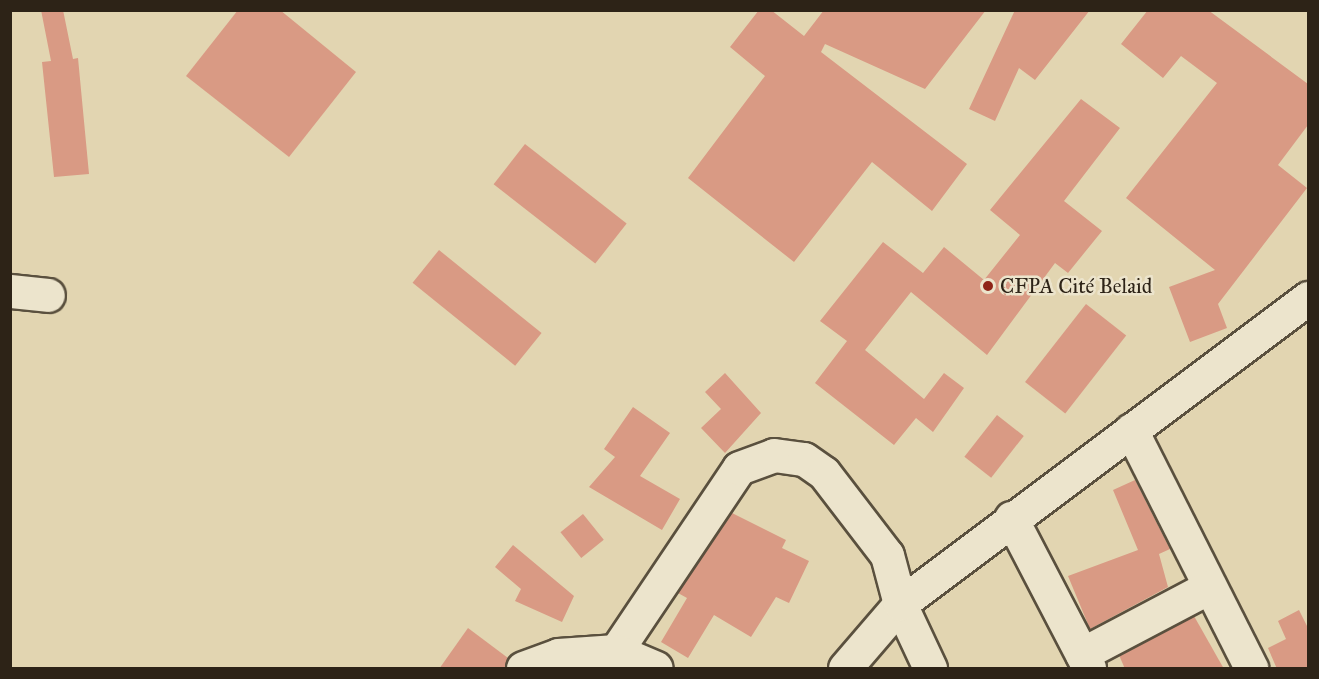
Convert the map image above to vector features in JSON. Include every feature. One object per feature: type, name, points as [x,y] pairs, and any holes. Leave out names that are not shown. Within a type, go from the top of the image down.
[{"type":"street","points":[[10,291],[48,295]]},
{"type":"street","points":[[845,669],[900,604],[1011,518],[1308,298]]},
{"type":"street","points":[[1131,430],[1251,669]]},
{"type":"street","points":[[616,651],[739,468],[774,455],[804,459],[824,473],[887,555],[900,604],[930,669]]},
{"type":"street","points":[[1011,518],[1086,661],[1209,587]]},
{"type":"street","points":[[524,669],[558,655],[616,651],[656,669]]},
{"type":"building","points":[[41,10],[63,10],[73,59],[78,58],[89,174],[54,177],[42,62],[51,61]]},
{"type":"building","points":[[238,10],[280,10],[356,72],[289,157],[186,76]]},
{"type":"building","points":[[759,10],[771,10],[804,36],[824,10],[986,10],[925,89],[825,44],[821,52],[967,164],[932,211],[872,162],[794,262],[688,178],[765,76],[730,47]]},
{"type":"building","points":[[1015,10],[1090,10],[1035,80],[1019,68],[995,121],[969,109]]},
{"type":"building","points":[[1148,10],[1208,10],[1308,84],[1308,125],[1278,165],[1307,188],[1218,304],[1227,328],[1190,342],[1169,287],[1215,270],[1126,198],[1217,83],[1181,56],[1163,78],[1121,44]]},
{"type":"building","points":[[1081,99],[1120,128],[1064,201],[1102,231],[1068,273],[1055,263],[987,355],[911,292],[865,350],[924,399],[944,373],[964,388],[933,432],[916,418],[894,445],[815,383],[847,341],[820,321],[883,242],[923,273],[944,247],[984,280],[1020,235],[990,210]]},
{"type":"building","points":[[525,144],[627,223],[595,264],[494,184]]},
{"type":"building","points":[[439,250],[542,333],[515,366],[413,283]]},
{"type":"building","points":[[1086,304],[1126,335],[1065,413],[1025,382]]},
{"type":"building","points":[[725,373],[761,413],[725,453],[701,428],[721,409],[705,392]]},
{"type":"building","points":[[633,407],[670,433],[640,476],[680,499],[662,530],[589,487],[615,457],[604,449]]},
{"type":"building","points":[[997,415],[1024,436],[991,478],[964,457]]},
{"type":"building","points":[[1135,480],[1170,549],[1159,554],[1168,587],[1090,629],[1068,576],[1138,550],[1113,490]]},
{"type":"building","points":[[732,513],[786,540],[782,548],[809,561],[789,603],[776,597],[751,637],[714,615],[688,658],[661,642],[687,598],[678,593]]},
{"type":"building","points":[[583,514],[604,540],[581,558],[560,532]]},
{"type":"building","points":[[513,545],[574,596],[562,622],[515,601],[521,589],[495,567]]},
{"type":"building","points":[[1299,610],[1308,628],[1308,669],[1277,669],[1268,648],[1286,639],[1278,621]]},
{"type":"building","points":[[1194,616],[1224,669],[1125,669],[1119,655]]},
{"type":"building","points":[[468,628],[508,658],[505,669],[439,669]]},
{"type":"place","name":"CFPA Cité Belaid","points":[[988,286]]}]
